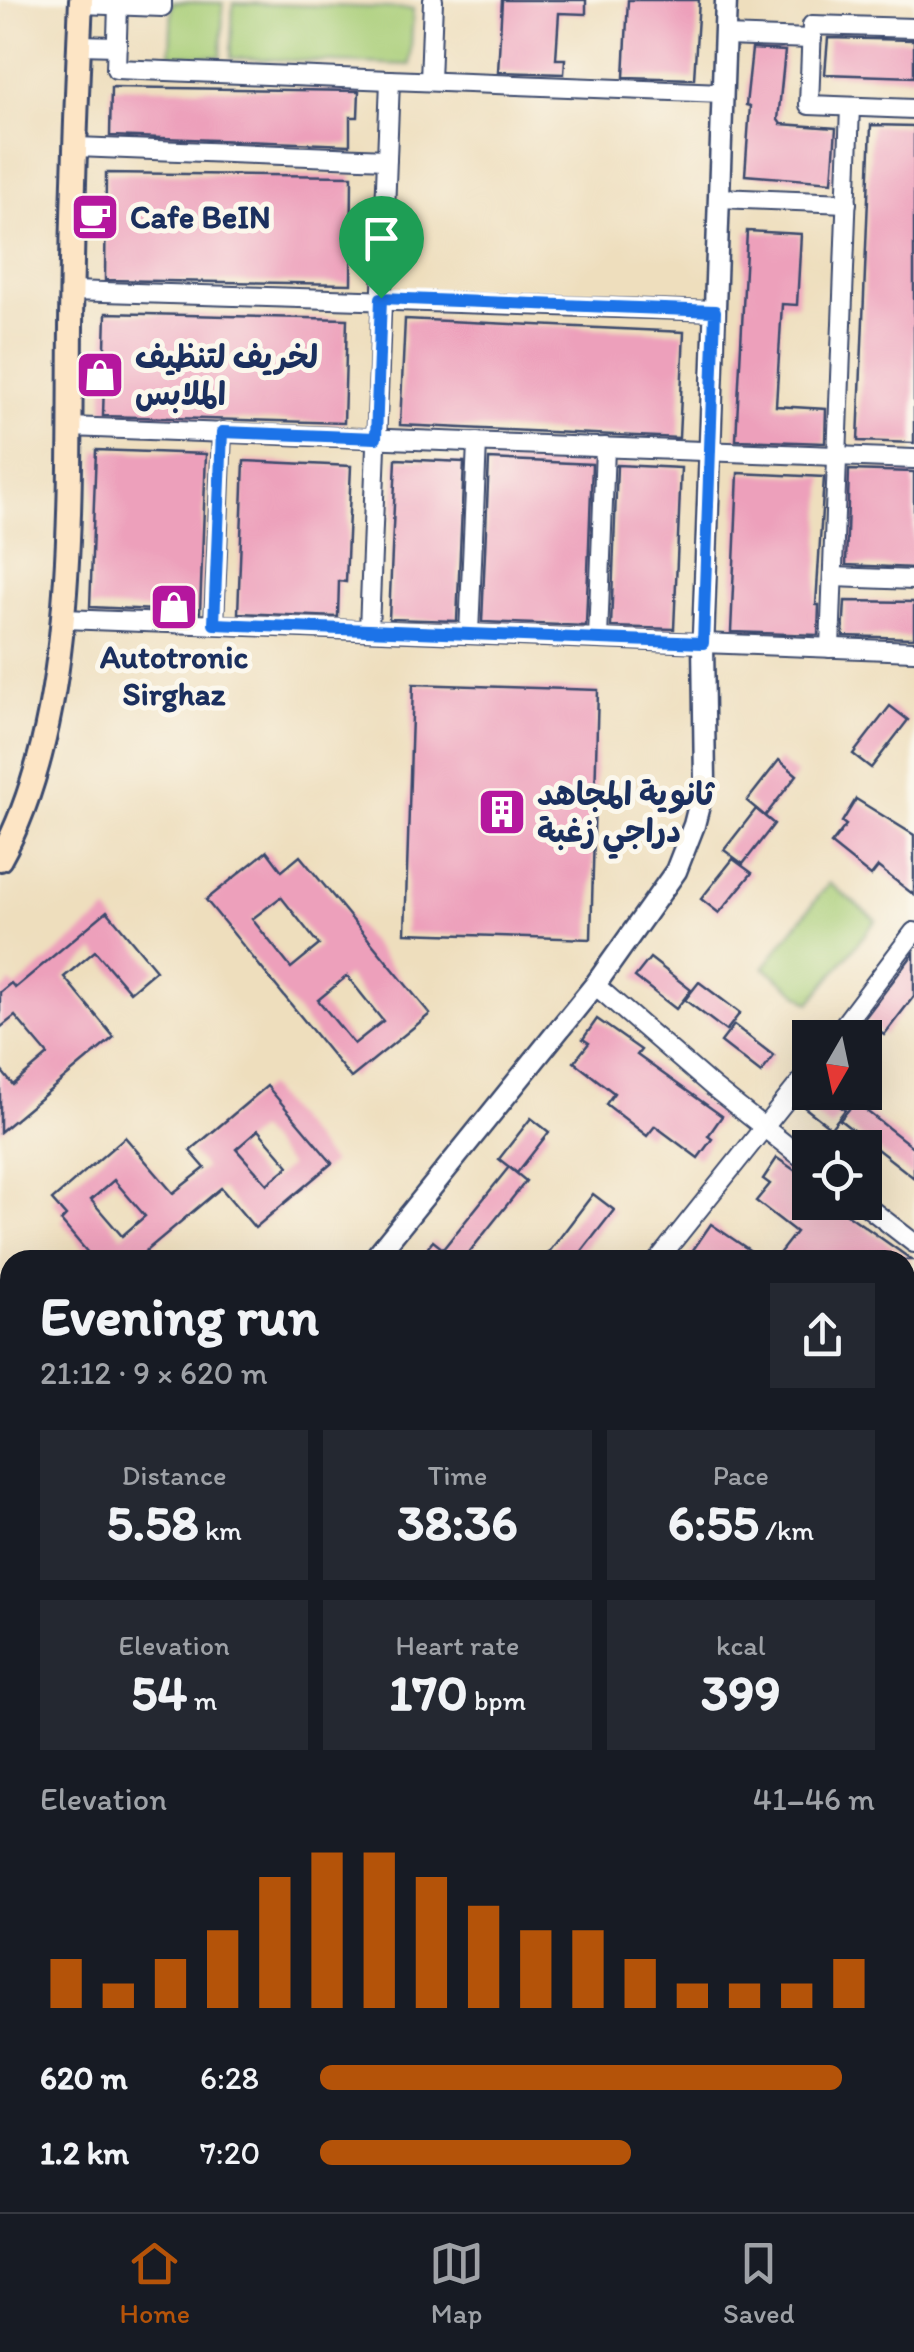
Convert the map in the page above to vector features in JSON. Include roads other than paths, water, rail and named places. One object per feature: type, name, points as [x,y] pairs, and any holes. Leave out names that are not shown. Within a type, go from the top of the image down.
[{"type":"main road","points":[[0,859],[34,778],[64,618],[81,2]]},
{"type":"street","points":[[81,2],[162,7],[162,0]]},
{"type":"street","points":[[430,81],[433,0]]},
{"type":"street","points":[[381,1250],[596,985],[676,871],[694,825],[705,782],[703,643],[726,0]]},
{"type":"street","points":[[118,6],[116,69],[723,92]]},
{"type":"street","points":[[914,28],[812,25],[809,105],[914,109]]},
{"type":"street","points":[[725,36],[812,40]]},
{"type":"street","points":[[78,45],[117,46]]},
{"type":"street","points":[[369,630],[390,80]]},
{"type":"street","points":[[830,648],[850,107]]},
{"type":"street","points":[[76,147],[386,159]]},
{"type":"street","points":[[719,198],[847,204]]},
{"type":"street","points":[[71,291],[715,311]]},
{"type":"street","points":[[70,426],[914,458]]},
{"type":"street","points":[[214,624],[222,432]]},
{"type":"street","points":[[470,634],[476,442]]},
{"type":"street","points":[[598,639],[605,447]]},
{"type":"street","points":[[833,577],[914,580]]},
{"type":"street","points":[[64,618],[914,651]]},
{"type":"street","points":[[848,1020],[914,932]]},
{"type":"street","points":[[596,985],[792,1150]]},
{"type":"street","points":[[666,1250],[792,1094]]},
{"type":"street","points":[[882,1219],[914,1244]]},
{"type":"place","name":"Cafe BeIN","points":[[95,217]]},
{"type":"place","name":"لخريف لتنظيف الملابس","points":[[100,375]]},
{"type":"place","name":"Autotronic Sirghaz","points":[[174,607]]},
{"type":"place","name":"ثانوية المجاهد دراجي زغبة","points":[[502,812]]}]
